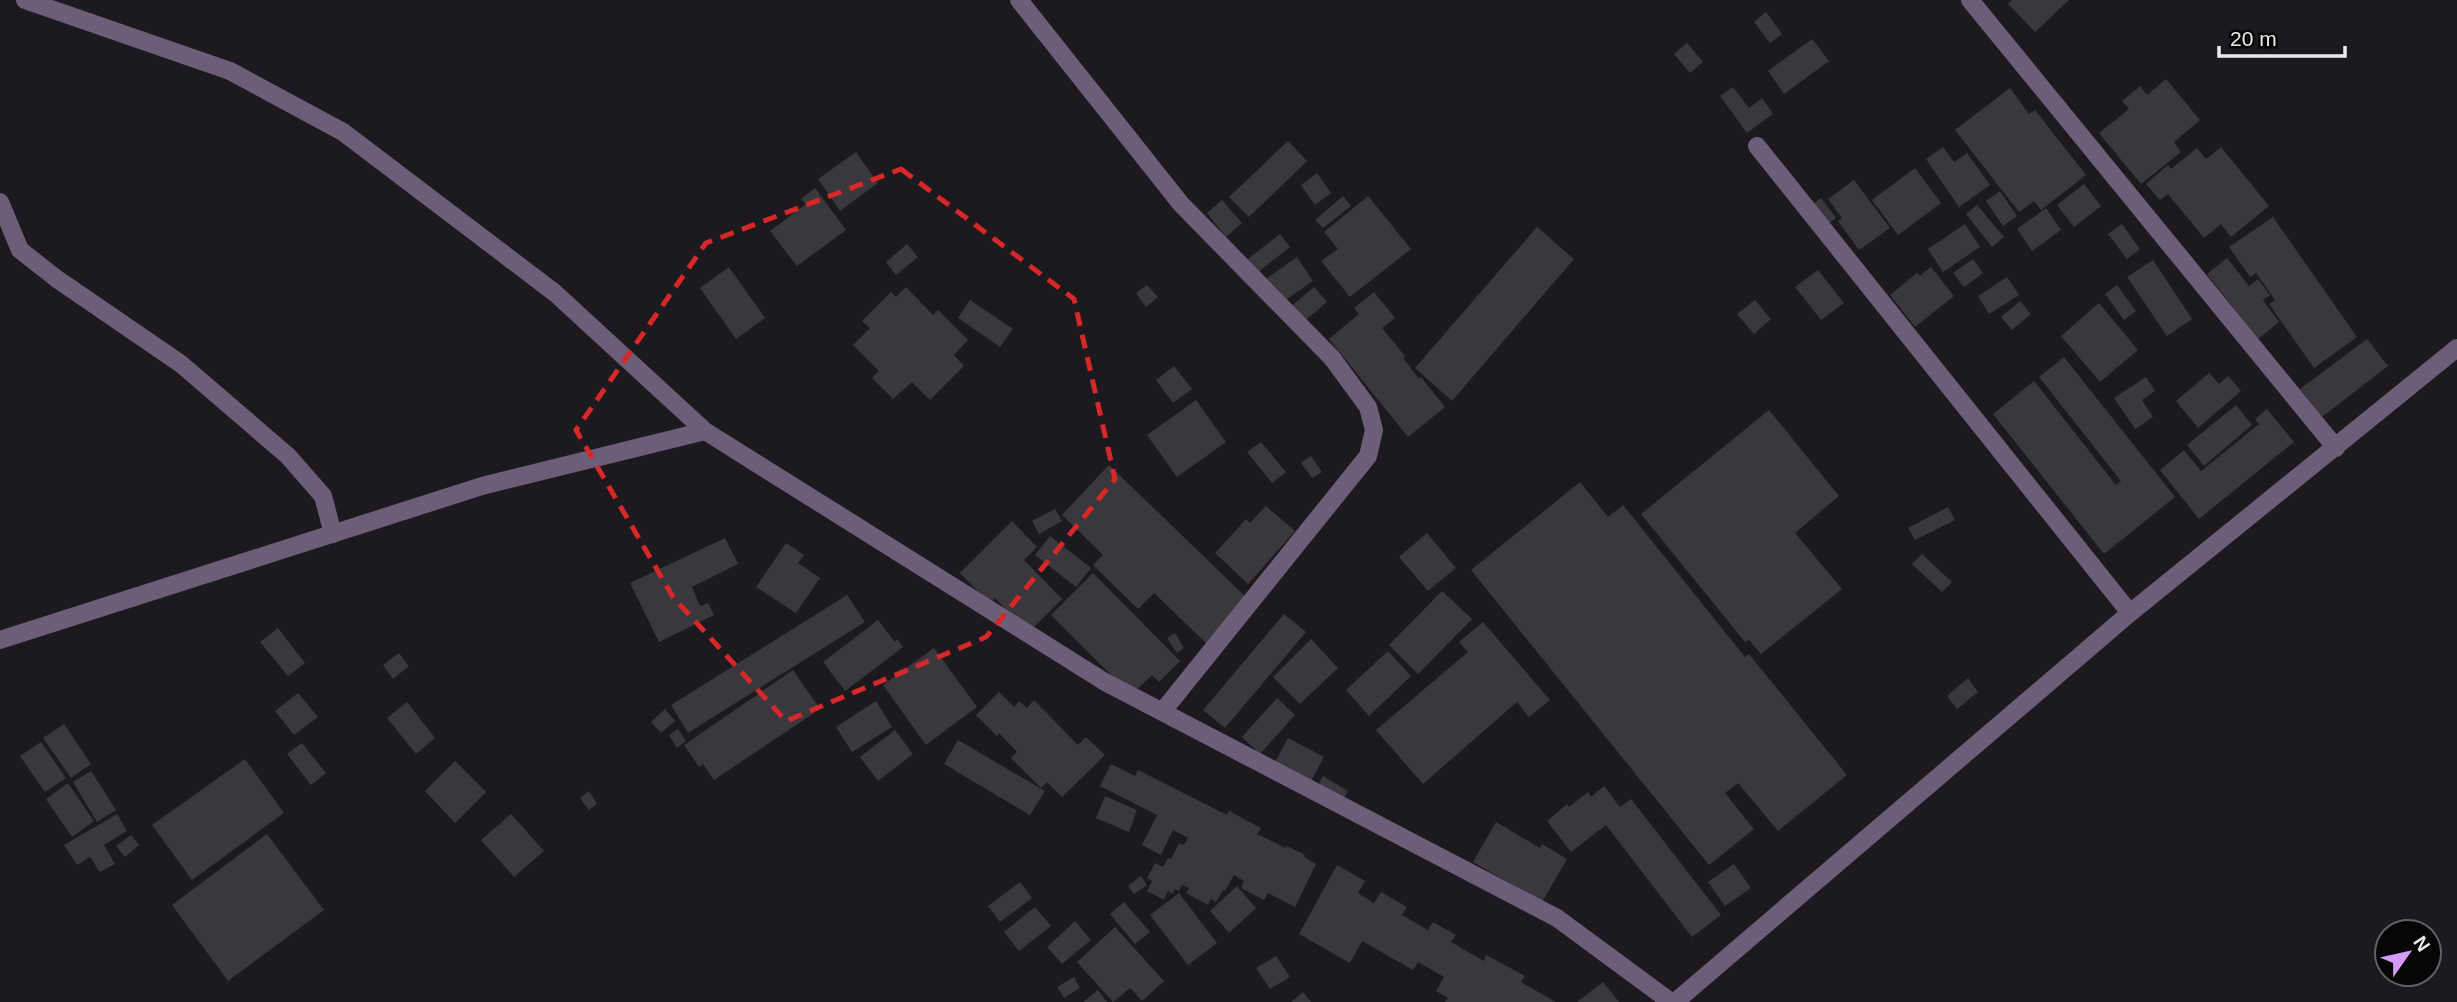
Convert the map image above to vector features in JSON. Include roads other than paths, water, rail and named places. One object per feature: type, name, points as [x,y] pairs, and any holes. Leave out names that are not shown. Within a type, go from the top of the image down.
[{"type":"street","points":[[25,0],[230,71],[343,132],[555,293],[705,431],[1105,682],[1557,918],[1673,1002],[2130,613],[2457,348]]},
{"type":"street","points":[[1019,0],[1181,204],[1332,358],[1368,407],[1374,430],[1368,456],[1162,712]]},
{"type":"street","points":[[1970,0],[2336,448]]},
{"type":"street","points":[[1757,146],[2130,613]]},
{"type":"street","points":[[0,202],[20,250],[57,279],[181,364],[288,456],[324,496],[333,534]]},
{"type":"street","points":[[0,640],[482,486],[705,431]]}]
